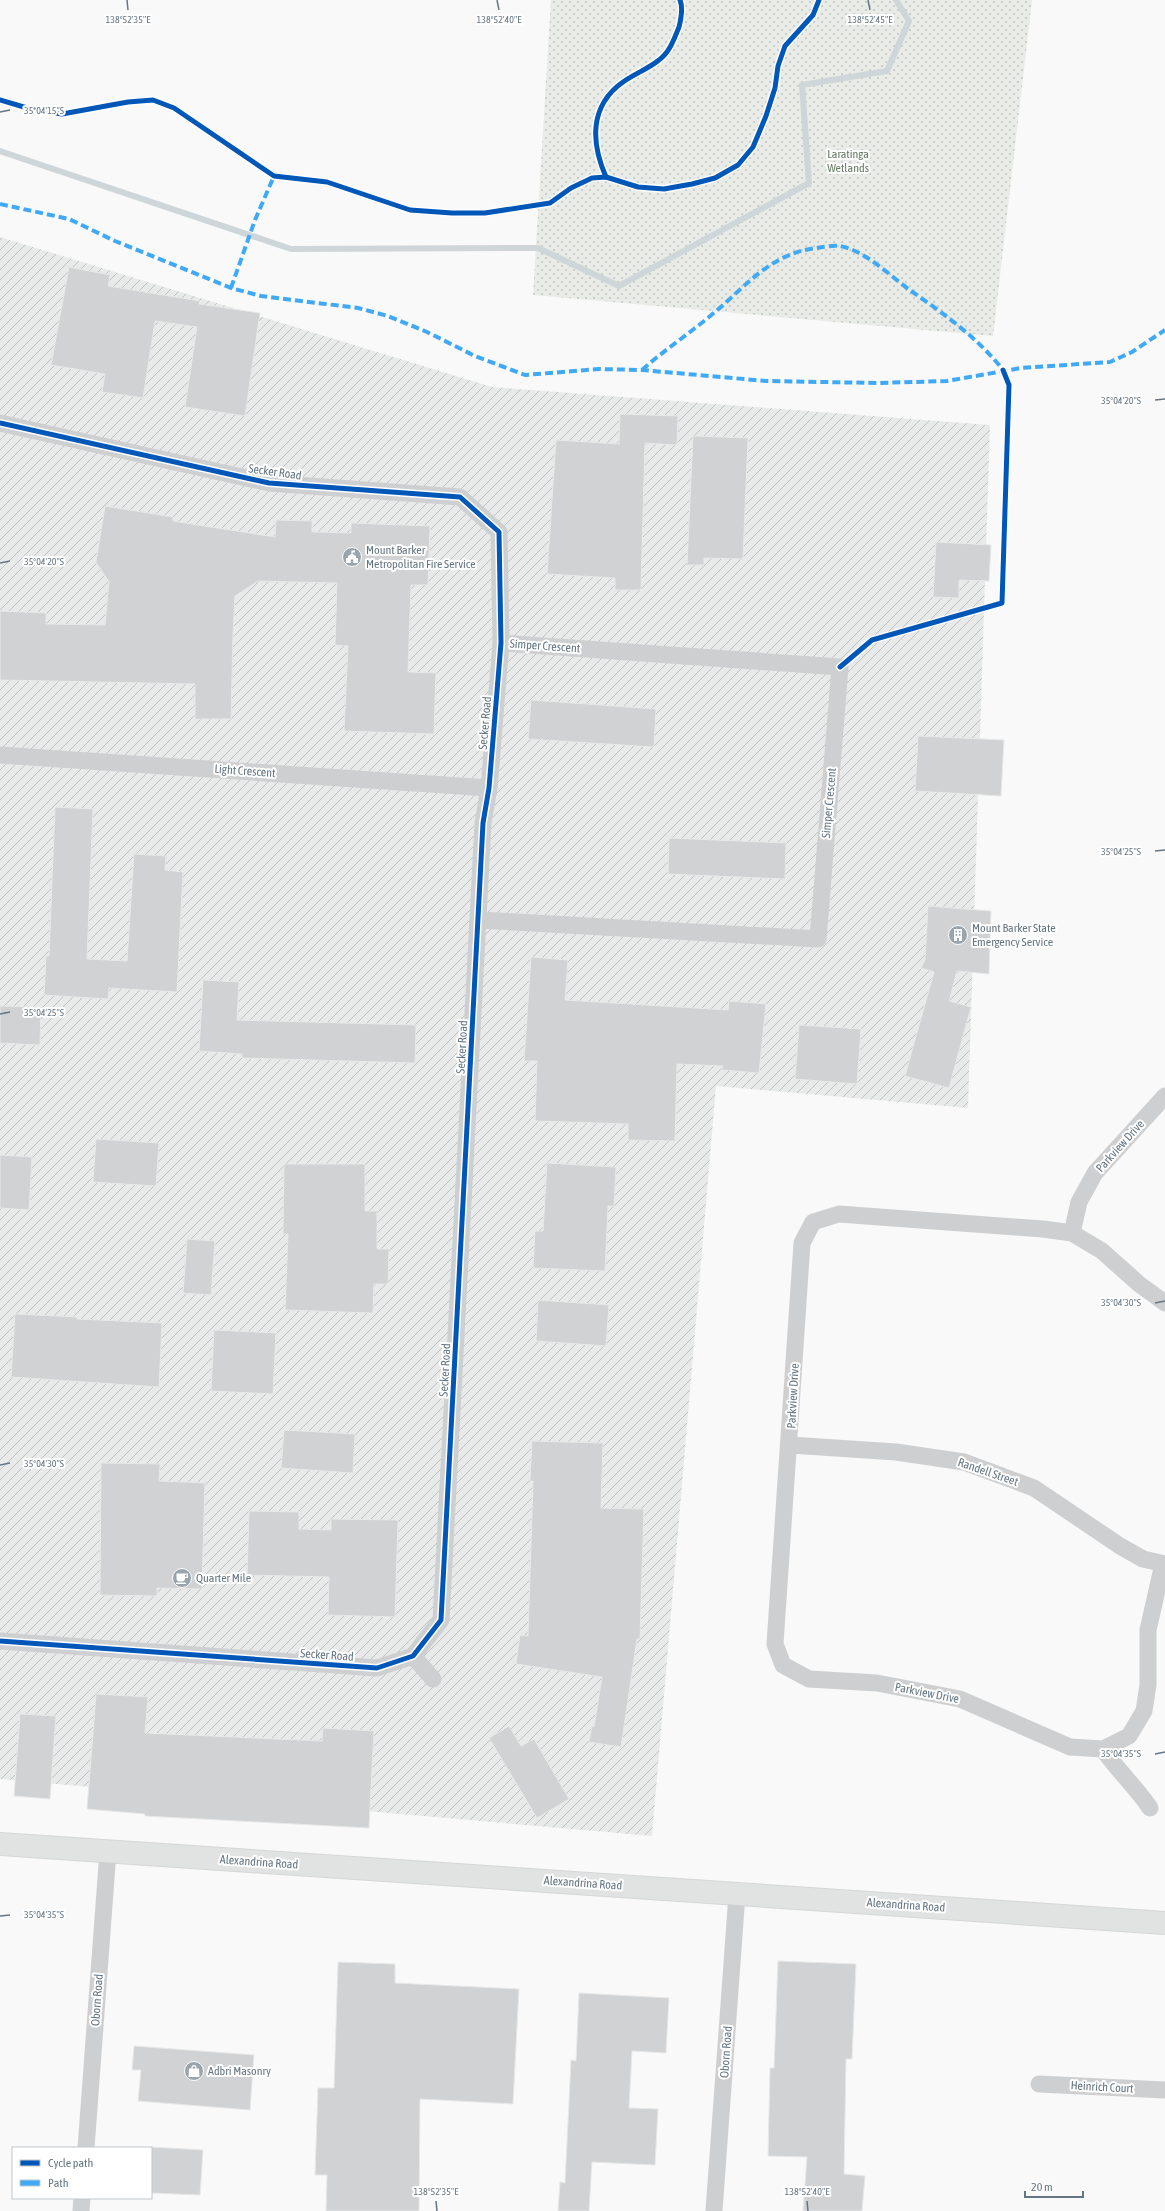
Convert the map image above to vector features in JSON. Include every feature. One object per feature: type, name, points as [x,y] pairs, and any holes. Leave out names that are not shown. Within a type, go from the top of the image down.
[{"type":"main road","name":"Alexandrina Road","points":[[0,1844],[1165,1923]]},
{"type":"street","name":"Secker Road","points":[[0,423],[269,483],[460,498],[499,532],[501,643],[489,788],[483,823],[480,920],[441,1620],[413,1656],[377,1668],[0,1641]]},
{"type":"street","name":"Simper Crescent","points":[[480,920],[818,939],[840,667],[501,643]]},
{"type":"street","name":"Light Crescent","points":[[0,755],[489,788]]},
{"type":"street","name":"Parkview Drive","points":[[1164,1564],[1148,1630],[1148,1685],[1144,1711],[1129,1736],[1103,1748],[1070,1747],[960,1699],[877,1683],[809,1679],[782,1665],[775,1644],[790,1446],[802,1243],[813,1222],[839,1214],[1043,1229],[1072,1233],[1079,1202],[1095,1173],[1165,1096]]},
{"type":"street","points":[[1072,1233],[1102,1251],[1138,1284],[1165,1303]]},
{"type":"street","name":"Randell Street","points":[[790,1446],[896,1452],[964,1462],[1034,1488],[1120,1546],[1143,1559],[1164,1564]]},
{"type":"street","points":[[413,1656],[433,1679]]},
{"type":"street","points":[[1103,1748],[1113,1763],[1137,1789],[1150,1808]]},
{"type":"street","name":"Oborn Road","points":[[86,2147],[108,1851]]},
{"type":"street","name":"Oborn Road","points":[[714,2211],[737,1894]]},
{"type":"street","name":"Heinrich Court","points":[[1039,2084],[1165,2090]]},
{"type":"street","points":[[81,2211],[82,2199]]},
{"type":"shaded area","points":[[0,237],[492,387],[990,425],[968,1108],[716,1086],[652,1836],[0,1779]]},
{"type":"green space","name":"Laratinga Wetlands","points":[[551,0],[1032,0],[993,336],[533,295]]},
{"type":"building","points":[[69,267],[110,275],[108,286],[200,301],[199,304],[260,313],[245,416],[185,407],[197,327],[155,321],[143,398],[102,392],[105,374],[51,365]]},
{"type":"building","points":[[620,414],[678,416],[677,445],[645,443],[641,590],[615,590],[615,578],[547,574],[556,440],[619,444]]},
{"type":"building","points":[[693,436],[748,438],[743,559],[704,558],[704,565],[687,565]]},
{"type":"building","points":[[105,506],[173,517],[173,521],[275,537],[276,520],[312,521],[312,532],[351,533],[351,523],[430,526],[428,585],[411,585],[408,672],[436,673],[434,734],[344,731],[348,646],[335,645],[337,583],[258,581],[235,596],[231,719],[195,719],[195,684],[0,680],[0,611],[46,613],[46,624],[105,625],[109,582],[96,562]]},
{"type":"building","points":[[936,542],[991,545],[989,581],[959,580],[959,598],[933,597]]},
{"type":"building","points":[[531,700],[656,709],[654,747],[528,739]]},
{"type":"building","points":[[918,736],[1004,740],[1001,796],[915,791]]},
{"type":"building","points":[[55,807],[93,809],[87,959],[127,961],[134,854],[166,856],[165,870],[183,872],[177,992],[109,988],[108,999],[44,995],[46,956],[49,956]]},
{"type":"building","points":[[669,838],[786,843],[785,879],[668,874]]},
{"type":"building","points":[[928,906],[991,911],[989,974],[957,971],[949,1001],[971,1007],[949,1088],[905,1076],[934,972],[921,968],[925,960]]},
{"type":"building","points":[[531,957],[568,960],[565,1000],[728,1010],[729,1001],[766,1004],[759,1073],[722,1070],[723,1066],[677,1064],[675,1141],[628,1140],[628,1124],[535,1121],[537,1061],[524,1061]]},
{"type":"building","points":[[203,980],[239,982],[237,1020],[416,1025],[415,1063],[242,1058],[242,1054],[199,1051]]},
{"type":"building","points":[[0,1006],[41,1007],[40,1045],[0,1043]]},
{"type":"building","points":[[799,1025],[861,1029],[857,1084],[795,1079]]},
{"type":"building","points":[[96,1139],[159,1143],[156,1186],[93,1182]]},
{"type":"building","points":[[0,1155],[32,1157],[29,1210],[0,1208]]},
{"type":"building","points":[[547,1163],[616,1167],[614,1206],[608,1206],[605,1271],[533,1268],[535,1231],[543,1231]]},
{"type":"building","points":[[284,1164],[365,1164],[365,1211],[377,1211],[377,1249],[389,1249],[388,1284],[374,1284],[373,1313],[285,1310],[288,1234],[283,1234]]},
{"type":"building","points":[[187,1239],[215,1241],[211,1295],[183,1293]]},
{"type":"building","points":[[538,1300],[609,1305],[606,1346],[536,1341]]},
{"type":"building","points":[[15,1314],[77,1317],[77,1319],[162,1323],[159,1387],[11,1377]]},
{"type":"building","points":[[214,1330],[276,1333],[273,1394],[211,1391]]},
{"type":"building","points":[[284,1430],[355,1434],[353,1473],[281,1468]]},
{"type":"building","points":[[532,1441],[603,1443],[601,1508],[644,1509],[640,1639],[637,1639],[621,1747],[589,1742],[592,1726],[594,1727],[602,1677],[516,1664],[520,1635],[528,1636],[533,1481],[530,1481]]},
{"type":"building","points":[[101,1463],[160,1464],[159,1481],[205,1483],[202,1589],[157,1588],[157,1596],[100,1595]]},
{"type":"building","points":[[249,1511],[299,1512],[299,1529],[331,1530],[331,1519],[398,1520],[395,1617],[328,1615],[329,1577],[247,1575]]},
{"type":"building","points":[[96,1694],[148,1697],[145,1733],[322,1741],[323,1728],[374,1731],[369,1828],[145,1816],[145,1814],[87,1809]]},
{"type":"building","points":[[20,1714],[56,1716],[50,1799],[14,1796]]},
{"type":"building","points":[[509,1726],[521,1746],[534,1739],[569,1799],[537,1818],[489,1738]]},
{"type":"building","points":[[778,1961],[856,1964],[852,2059],[846,2059],[844,2174],[865,2176],[862,2211],[803,2211],[807,2157],[768,2156],[770,2068],[774,2068]]},
{"type":"building","points":[[338,1962],[395,1964],[395,1983],[519,1989],[513,2104],[420,2099],[419,2211],[326,2211],[327,2175],[315,2175],[318,2088],[334,2088]]},
{"type":"building","points":[[579,1993],[669,1998],[666,2053],[632,2051],[629,2108],[658,2109],[655,2165],[592,2162],[589,2211],[558,2211],[560,2182],[565,2183],[571,2060],[576,2061]]},
{"type":"building","points":[[134,2046],[254,2055],[250,2110],[138,2101],[141,2070],[132,2070]]},
{"type":"building","points":[[152,2147],[203,2150],[200,2195],[152,2193]]},
{"type":"waterway","points":[[0,151],[291,249],[538,248],[619,286],[809,183],[802,85],[887,71],[909,21],[896,0]]},
{"type":"marked path","points":[[231,288],[255,220],[274,176]]},
{"type":"marked path","points":[[0,204],[69,219],[115,241],[231,288],[261,296],[358,308],[388,316],[427,332],[475,356],[525,375],[599,369],[642,370],[766,381],[878,383],[947,381],[1021,368],[1110,362],[1132,352],[1165,330]]},
{"type":"marked path","points":[[642,370],[709,317],[770,265],[784,257],[799,252],[834,246],[850,249],[868,258],[960,327],[972,337],[1003,370]]},
{"type":"cycle path","points":[[606,177],[601,164],[596,138],[596,126],[604,102],[623,82],[655,63],[666,53],[679,27],[682,10],[680,0]]},
{"type":"cycle path","points":[[0,100],[34,110],[62,114],[128,102],[153,100],[174,108],[274,176],[327,182],[410,210],[452,213],[485,213],[550,203],[571,188],[592,178],[606,177],[638,187],[664,189],[715,178],[738,165],[753,147],[766,116],[775,88],[778,66],[785,46],[813,15],[819,0]]},
{"type":"cycle path","points":[[840,667],[872,640],[1002,603],[1009,385],[1003,370]]},
{"type":"cycle path","points":[[0,423],[269,483],[460,497],[499,532],[501,643],[489,788],[483,823],[441,1620],[413,1656],[377,1668],[0,1641]]},
{"type":"place","name":"Mount Barker Metropolitan Fire Service","points":[[352,557]]},
{"type":"place","name":"Mount Barker State Emergency Service","points":[[958,935]]},
{"type":"place","name":"Quarter Mile","points":[[182,1578]]},
{"type":"place","name":"Adbri Masonry","points":[[194,2071]]}]
